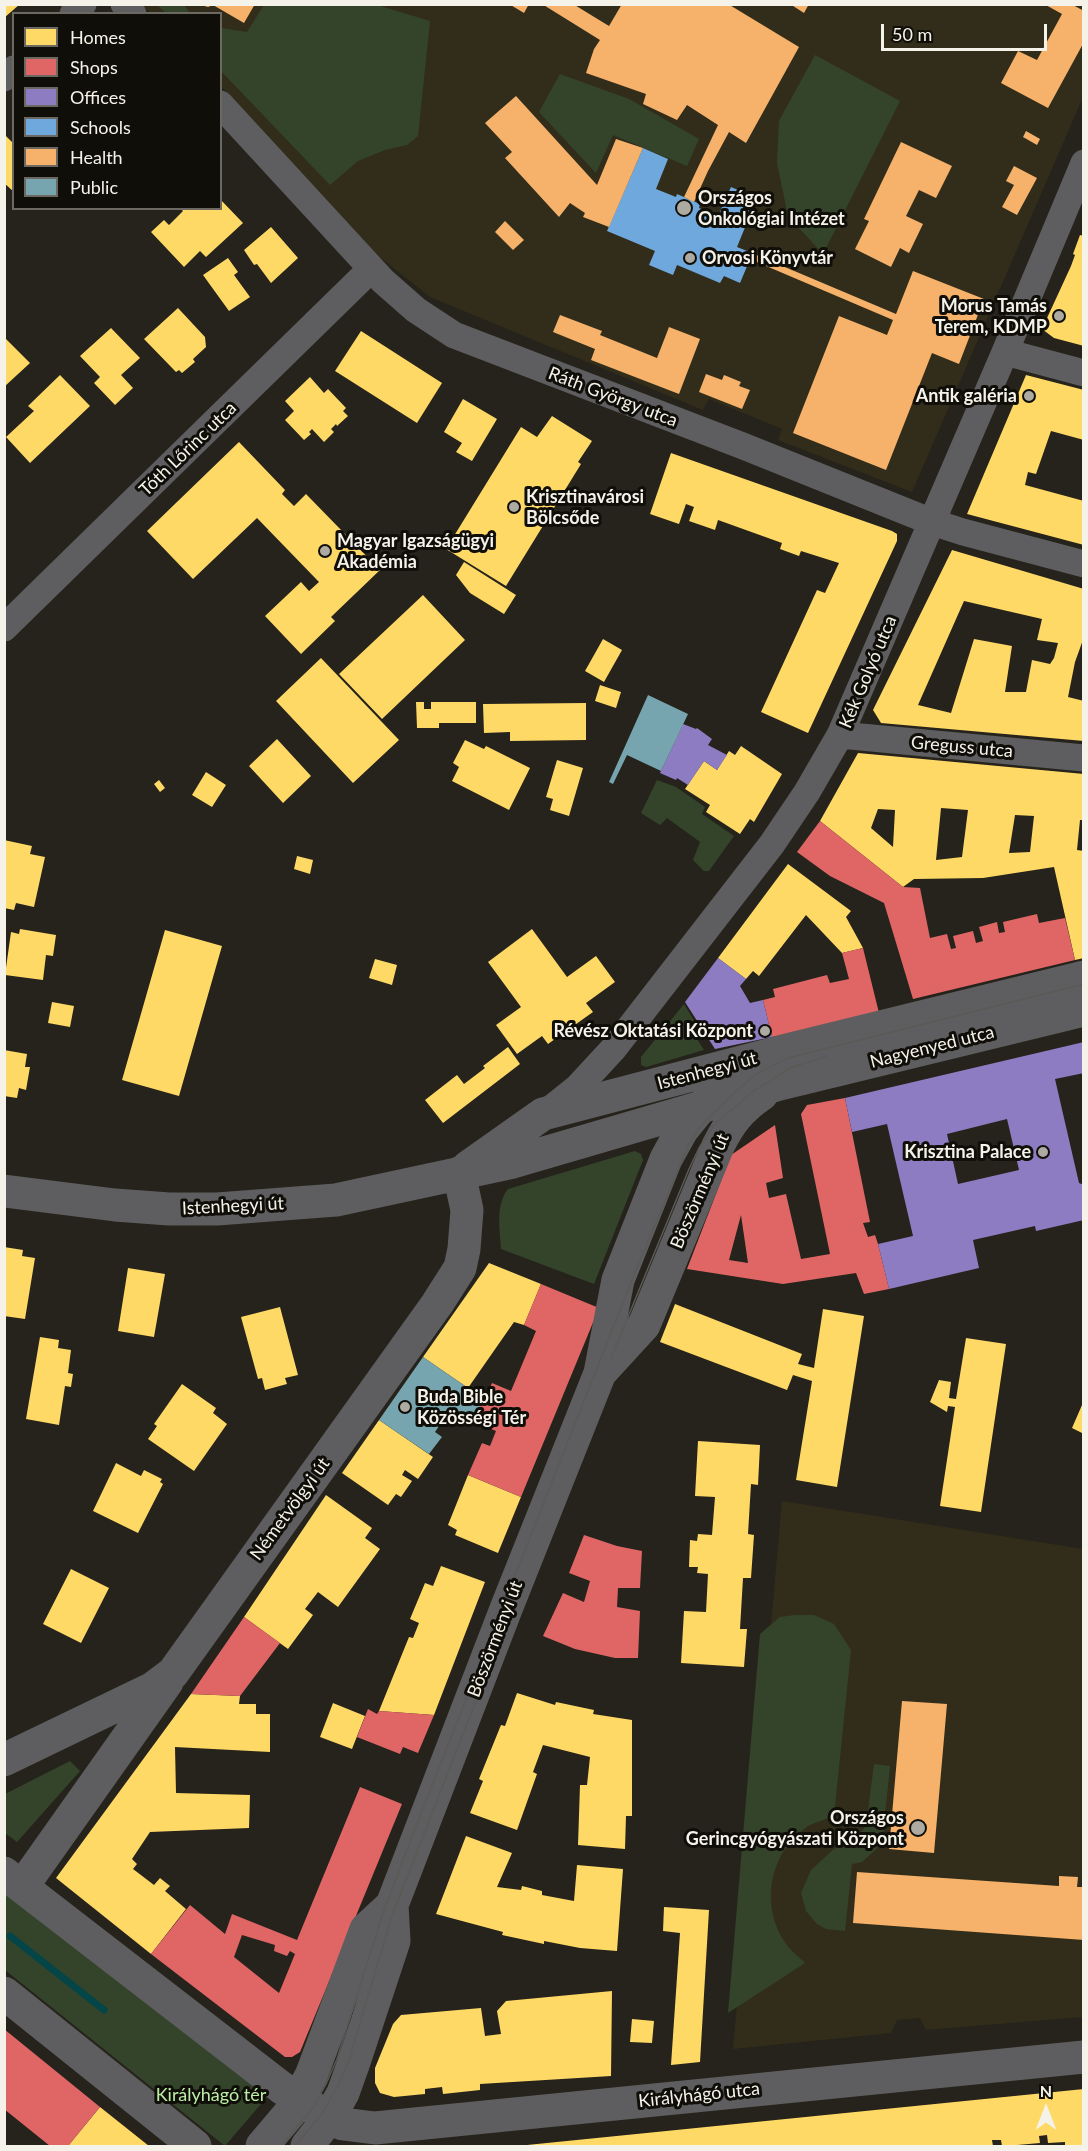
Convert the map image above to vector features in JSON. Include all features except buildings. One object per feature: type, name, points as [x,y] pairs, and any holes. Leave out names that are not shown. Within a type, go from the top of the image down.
[{"type":"street","name":"Ráth György utca","points":[[222,106],[371,269],[416,310],[454,335],[933,522],[1083,564]]},
{"type":"street","name":"Kék Golyó utca","points":[[543,1114],[578,1087],[614,1048],[772,844],[807,792],[840,735],[933,522],[1083,162]]},
{"type":"street","name":"Tóth Lőrinc utca","points":[[4,628],[371,269]]},
{"type":"street","points":[[1005,352],[1083,373]]},
{"type":"street","name":"Greguss utca","points":[[840,735],[1083,758]]},
{"type":"street","name":"Nagyenyed utca","points":[[795,1048],[1083,977]]},
{"type":"street","name":"Nagyenyed utca","points":[[780,1084],[1083,1010]]},
{"type":"street","name":"Istenhegyi út","points":[[459,1173],[543,1114],[795,1048]]},
{"type":"street","name":"Böszörményi út","points":[[307,2146],[315,2109],[321,2053],[366,1929],[392,1905],[600,1373],[618,1280],[666,1159],[682,1130],[699,1109],[739,1072],[795,1048]]},
{"type":"street","name":"Istenhegyi út","points":[[4,1191],[115,1205],[169,1209],[217,1209],[336,1200],[513,1162],[780,1084]]},
{"type":"street","name":"Böszörményi út","points":[[600,1373],[644,1325],[730,1122],[748,1104],[780,1084]]},
{"type":"street","points":[[639,1126],[655,1131],[665,1140],[666,1159]]},
{"type":"street","name":"Németvölgyi út","points":[[4,1760],[153,1688],[173,1673],[460,1269],[467,1210],[459,1173]]},
{"type":"street","points":[[173,1673],[14,1880],[282,2088],[315,2109]]},
{"type":"street","points":[[4,1993],[195,2146]]},
{"type":"street","name":"Királyhágó utca","points":[[315,2109],[343,2124],[375,2128],[1083,2057]]},
{"type":"street","name":"Böszörményi út","points":[[262,2146],[290,2113],[315,2109]]},
{"type":"shaded area","name":"Országos Onkológiai Intézet","points":[[142,5],[1083,5],[1083,97],[912,492],[778,440],[782,429],[709,399],[703,410],[430,297],[377,255],[222,87],[222,12],[150,12]]},
{"type":"shaded area","name":"Országos Gerincgyógyászati Központ","points":[[782,1501],[1083,1549],[1083,2017],[926,2030],[920,2018],[897,2020],[891,2033],[733,2049]]},
{"type":"green space","points":[[157,5],[184,5],[189,12],[165,12]]},
{"type":"green space","points":[[264,5],[377,5],[430,21],[418,136],[407,145],[385,150],[358,161],[330,185],[222,72],[222,28],[247,32]]},
{"type":"green space","points":[[815,55],[900,101],[823,254],[788,216],[777,163],[779,121]]},
{"type":"green space","points":[[560,74],[629,99],[699,139],[687,166],[613,135],[596,173],[539,112]]},
{"type":"green space","points":[[657,780],[676,787],[705,807],[702,814],[734,836],[709,871],[704,871],[693,860],[700,842],[667,818],[660,825],[641,813]]},
{"type":"green space","points":[[684,1004],[696,1024],[690,1028],[704,1050],[646,1067],[641,1065],[641,1057]]},
{"type":"green space","points":[[635,1151],[641,1154],[643,1160],[594,1284],[501,1249],[500,1210],[508,1189]]},
{"type":"green space","points":[[814,1615],[834,1624],[851,1650],[834,1816],[808,1826],[795,1837],[784,1850],[772,1880],[771,1897],[778,1929],[788,1947],[805,1963],[728,2013],[760,1634],[780,1617]]},
{"type":"green space","points":[[70,1761],[80,1771],[17,1842],[5,1833],[5,1794]]},
{"type":"green space","points":[[874,1764],[890,1766],[882,1844],[862,1862],[852,1864],[845,1931],[826,1929],[817,1924],[806,1911],[801,1893],[811,1870],[834,1849],[853,1841],[866,1826]]},
{"type":"green space","name":"Királyhágó tér","points":[[4,1893],[267,2097],[225,2146],[5,1970]]},
{"type":"waterway","points":[[10,1936],[104,2010]]},
{"type":"tram line","points":[[281,2146],[313,2108],[337,2059],[383,1913],[416,1826],[631,1282],[689,1144],[705,1121],[735,1092],[758,1073],[788,1058],[1084,984]]},
{"type":"tram line","points":[[611,1358],[689,1169],[714,1125],[751,1093],[790,1068],[827,1056]]},
{"type":"tram line","points":[[295,2146],[322,2114],[348,2063],[392,1916],[504,1629]]},
{"type":"place","name":"Országos Onkológiai Intézet","points":[[684,208]]},
{"type":"place","name":"Orvosi Könyvtár","points":[[690,258]]},
{"type":"place","name":"Morus Tamás Terem, KDMP","points":[[1059,316]]},
{"type":"place","name":"Antik galéria","points":[[1029,396]]},
{"type":"place","name":"Krisztinavárosi Bölcsőde","points":[[514,507]]},
{"type":"place","name":"Magyar Igazságügyi Akadémia","points":[[325,551]]},
{"type":"place","name":"Révész Oktatási Központ","points":[[765,1031]]},
{"type":"place","name":"Krisztina Palace","points":[[1043,1152]]},
{"type":"place","name":"Buda Bible Közösségi Tér","points":[[405,1407]]},
{"type":"place","name":"Országos Gerincgyógyászati Központ","points":[[918,1828]]}]
